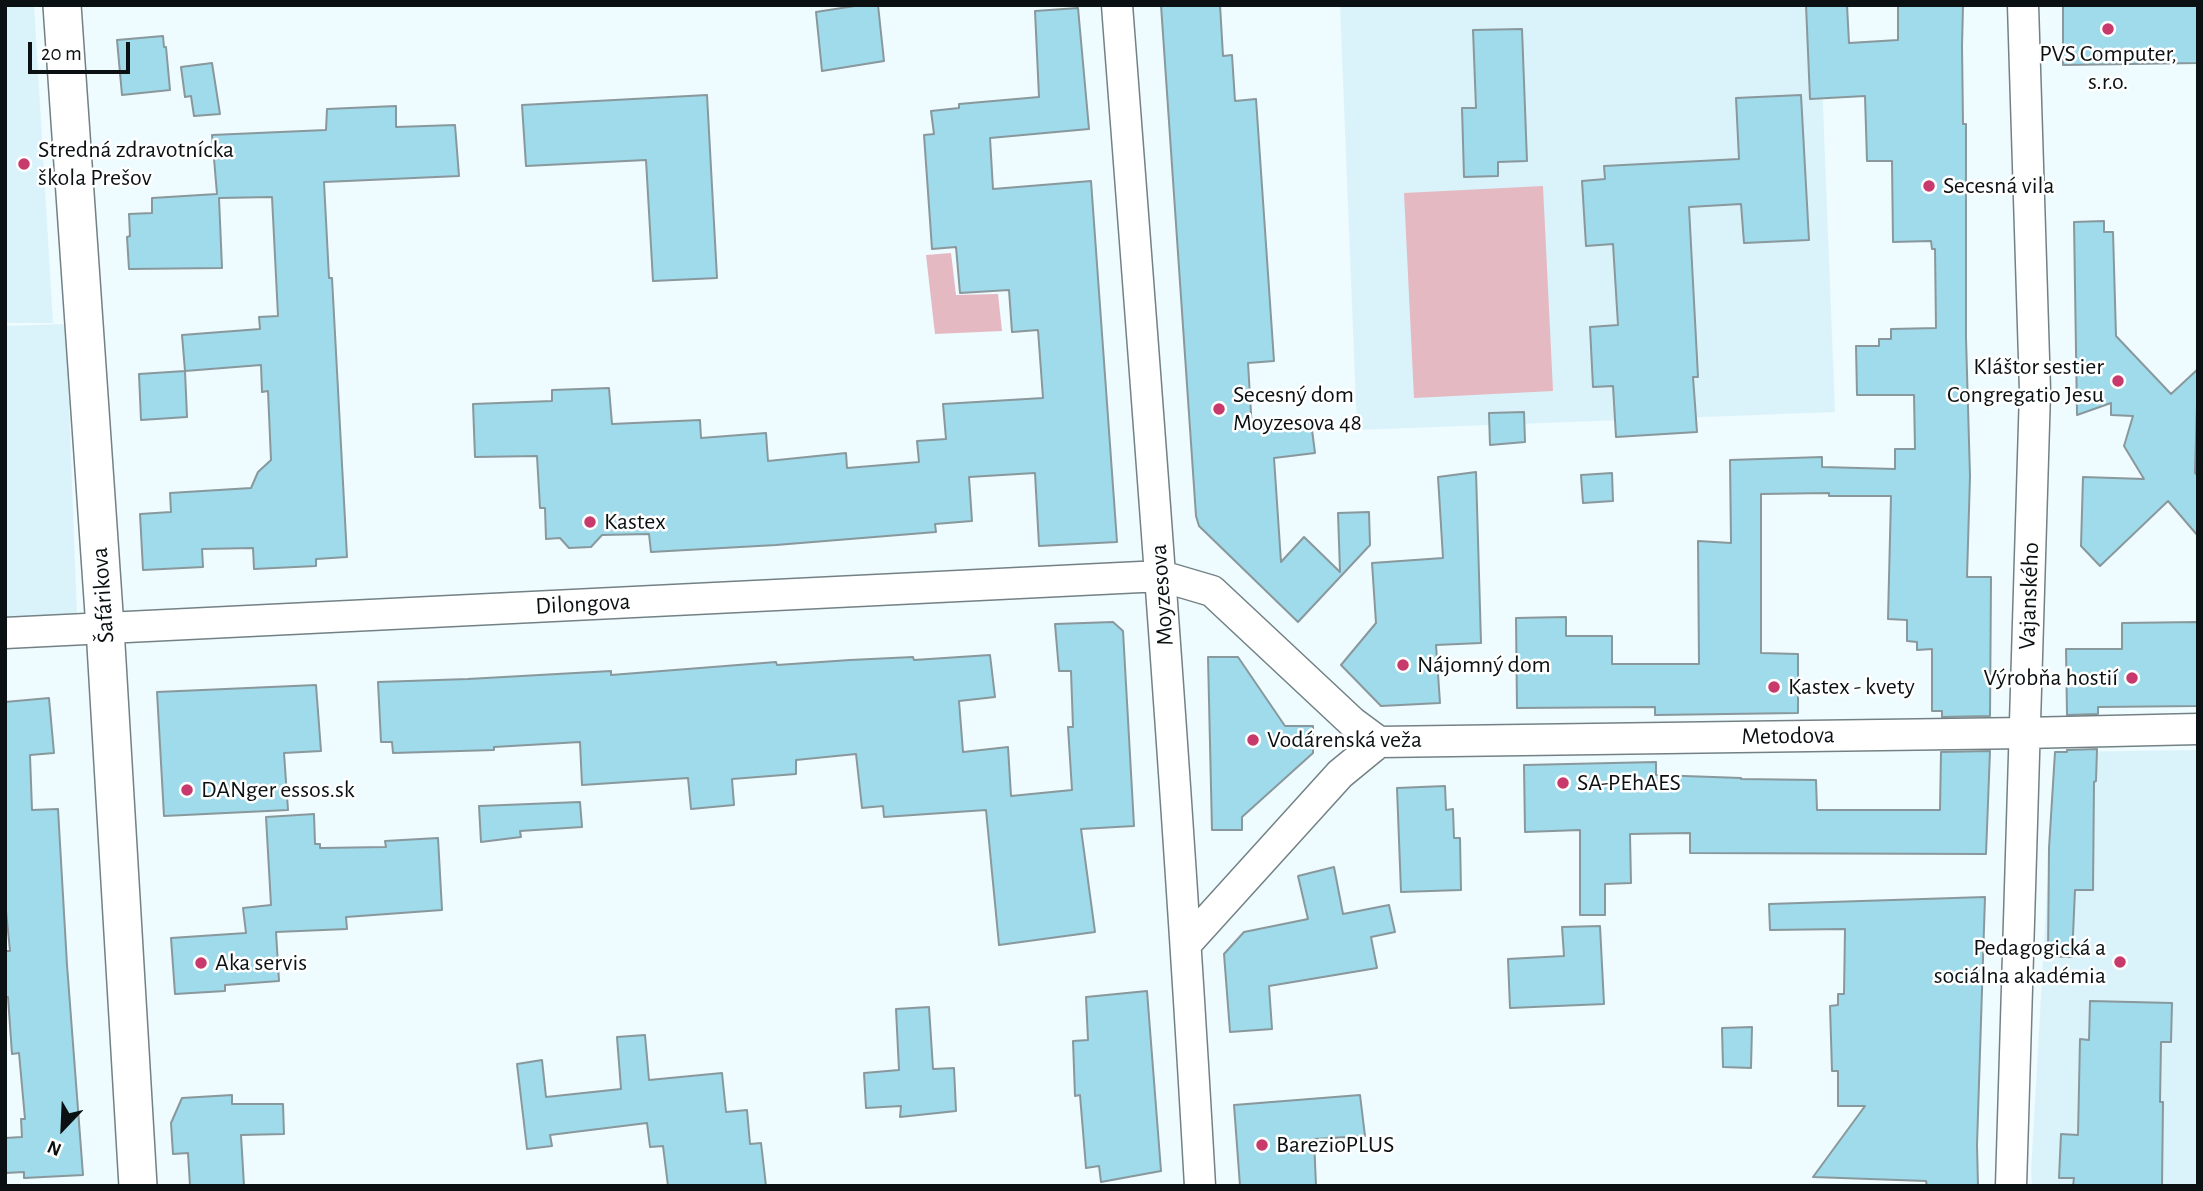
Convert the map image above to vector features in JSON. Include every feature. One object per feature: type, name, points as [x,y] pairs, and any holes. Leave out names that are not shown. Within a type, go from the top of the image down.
[{"type":"street","name":"Šafárikova","points":[[62,5],[105,628],[138,1186]]},
{"type":"street","name":"Moyzesova","points":[[1117,5],[1161,576],[1200,1186]]},
{"type":"street","name":"Vajanského","points":[[2011,1186],[2035,391],[2023,5]]},
{"type":"street","name":"Dilongova","points":[[5,633],[1161,576],[1212,591],[1352,722],[1379,742]]},
{"type":"street","name":"Metodova","points":[[1379,742],[2198,729]]},
{"type":"street","points":[[1186,944],[1340,774],[1379,742]]},
{"type":"shaded area","name":"Stredná zdravotnícka škola Prešov","points":[[5,5],[34,5],[53,323],[5,323]]},
{"type":"shaded area","points":[[1340,5],[1819,5],[1835,412],[1357,430]]},
{"type":"shaded area","points":[[1543,186],[1553,391],[1414,398],[1404,193]]},
{"type":"shaded area","points":[[951,253],[956,295],[998,294],[1002,331],[935,334],[926,255]]},
{"type":"shaded area","points":[[66,324],[77,617],[5,620],[5,326]]},
{"type":"shaded area","name":"Pedagogická a sociálna akadémia","points":[[2198,750],[2198,1186],[2032,1186],[2055,752]]},
{"type":"building","points":[[878,5],[884,61],[822,71],[816,12]]},
{"type":"building","points":[[1161,5],[1220,5],[1223,56],[1232,55],[1235,101],[1256,99],[1274,361],[1248,363],[1252,430],[1311,422],[1315,453],[1274,458],[1281,562],[1304,537],[1340,572],[1338,513],[1369,512],[1370,545],[1298,622],[1199,526],[1196,516]]},
{"type":"building","points":[[1806,5],[1847,5],[1849,43],[1898,40],[1898,5],[1963,5],[1970,476],[1967,577],[1991,577],[1990,716],[1942,717],[1942,711],[1932,711],[1932,649],[1917,650],[1917,642],[1907,641],[1907,620],[1888,619],[1891,496],[1829,496],[1829,493],[1761,494],[1761,653],[1798,654],[1798,713],[1655,715],[1655,707],[1517,708],[1516,618],[1566,617],[1566,636],[1612,636],[1612,664],[1699,664],[1698,541],[1731,543],[1730,460],[1822,457],[1822,467],[1895,469],[1895,449],[1915,449],[1914,395],[1857,395],[1856,346],[1879,346],[1879,339],[1891,339],[1891,329],[1936,328],[1935,249],[1932,249],[1931,241],[1893,242],[1892,161],[1867,161],[1865,96],[1810,99]]},
{"type":"building","points":[[2063,5],[2198,5],[2198,63],[2063,65]]},
{"type":"building","points":[[1078,8],[1089,129],[990,138],[993,189],[1091,181],[1117,542],[1039,546],[1035,473],[969,477],[972,521],[935,524],[936,532],[651,552],[649,534],[602,535],[591,547],[569,548],[560,538],[546,539],[545,508],[540,508],[537,456],[475,457],[473,404],[552,401],[552,390],[609,388],[612,424],[700,420],[701,438],[766,433],[768,461],[846,453],[847,468],[919,462],[917,441],[946,439],[943,404],[1043,398],[1038,330],[1012,332],[1009,290],[960,293],[956,247],[932,249],[924,135],[934,134],[931,111],[959,108],[959,104],[1039,97],[1035,11]]},
{"type":"building","points":[[1522,29],[1527,161],[1498,162],[1498,176],[1464,177],[1462,108],[1476,108],[1473,30]]},
{"type":"building","points":[[163,36],[170,90],[122,95],[117,40]]},
{"type":"building","points":[[212,63],[220,114],[194,116],[191,96],[185,97],[181,67]]},
{"type":"building","points":[[707,95],[717,278],[653,281],[646,160],[526,166],[522,105]]},
{"type":"building","points":[[1801,95],[1809,240],[1744,243],[1741,204],[1689,207],[1698,377],[1693,377],[1697,432],[1616,437],[1613,386],[1593,387],[1590,327],[1618,325],[1613,244],[1586,246],[1582,181],[1605,179],[1604,166],[1739,159],[1736,98]]},
{"type":"building","points":[[396,106],[396,127],[455,125],[459,176],[324,182],[329,278],[332,278],[347,557],[316,559],[316,566],[254,569],[253,548],[202,549],[203,567],[143,570],[140,514],[171,512],[170,493],[251,488],[258,472],[271,460],[268,391],[262,392],[261,365],[185,371],[182,335],[260,329],[259,317],[278,316],[272,197],[219,198],[222,268],[129,269],[129,214],[152,213],[152,198],[217,194],[212,135],[326,130],[327,109]]},
{"type":"building","name":"Kláštor sestier Congregatio Jesu","points":[[2104,221],[2104,232],[2113,232],[2116,336],[2171,394],[2198,369],[2195,473],[2198,476],[2198,536],[2168,501],[2100,566],[2081,546],[2083,477],[2144,479],[2124,446],[2133,416],[2111,415],[2111,403],[2077,415],[2074,222]]},
{"type":"building","points":[[185,371],[187,417],[141,420],[139,374]]},
{"type":"building","points":[[1524,412],[1525,442],[1490,445],[1489,413]]},
{"type":"building","points":[[1476,472],[1481,643],[1436,645],[1440,703],[1381,706],[1341,665],[1376,623],[1372,563],[1443,558],[1438,477]]},
{"type":"building","points":[[1612,473],[1613,501],[1583,503],[1581,475]]},
{"type":"building","points":[[1113,622],[1123,631],[1134,826],[1081,829],[1095,932],[999,945],[986,810],[884,817],[883,806],[862,808],[856,754],[796,760],[796,774],[732,779],[734,805],[691,809],[688,778],[582,785],[580,742],[494,747],[494,750],[393,753],[392,742],[381,742],[378,682],[611,671],[611,675],[776,662],[777,665],[990,655],[995,697],[959,701],[963,752],[1008,747],[1011,796],[1072,790],[1068,727],[1073,727],[1071,671],[1059,671],[1055,624]]},
{"type":"building","name":"Výrobňa hostií","points":[[2198,622],[2198,706],[2098,707],[2098,714],[2067,715],[2066,649],[2122,649],[2122,623]]},
{"type":"building","points":[[1208,657],[1238,657],[1285,726],[1313,726],[1313,753],[1242,817],[1242,830],[1212,830]]},
{"type":"building","points":[[316,685],[321,751],[284,753],[288,810],[164,816],[157,692]]},
{"type":"building","points":[[49,698],[54,753],[30,755],[32,810],[58,809],[83,1175],[24,1178],[24,1172],[5,1173],[5,1138],[22,1137],[21,1119],[25,1119],[19,1053],[12,1054],[8,997],[5,997],[5,951],[10,951],[5,901],[5,702]]},
{"type":"building","points":[[2097,749],[2093,890],[2075,890],[2072,957],[2048,956],[2049,848],[2055,752]]},
{"type":"building","points":[[1990,751],[1986,854],[1690,853],[1690,833],[1630,834],[1631,883],[1605,884],[1605,915],[1580,915],[1580,830],[1525,832],[1524,765],[1656,762],[1656,775],[1816,780],[1817,810],[1940,810],[1941,752]]},
{"type":"building","points":[[1445,786],[1446,810],[1453,809],[1454,838],[1460,838],[1461,890],[1401,892],[1397,788]]},
{"type":"building","points":[[580,802],[582,827],[520,831],[521,837],[481,842],[479,806]]},
{"type":"building","points":[[314,814],[315,844],[320,844],[320,848],[386,847],[385,841],[438,838],[442,910],[346,917],[347,929],[276,932],[279,981],[225,985],[225,991],[175,994],[171,938],[246,933],[243,908],[271,905],[266,817]]},
{"type":"building","points":[[1334,867],[1343,914],[1389,905],[1395,932],[1371,937],[1377,968],[1269,986],[1272,1029],[1230,1032],[1224,954],[1244,932],[1308,919],[1298,876]]},
{"type":"building","points":[[1985,897],[1978,1186],[1927,1186],[1926,1181],[1813,1177],[1865,1106],[1838,1106],[1838,1071],[1832,1071],[1830,1006],[1838,1005],[1838,994],[1844,994],[1845,929],[1770,930],[1769,904]]},
{"type":"building","points":[[1600,926],[1604,1004],[1510,1008],[1508,959],[1564,956],[1562,927]]},
{"type":"building","points":[[1147,991],[1161,1171],[1101,1182],[1099,1166],[1086,1168],[1080,1095],[1075,1096],[1073,1041],[1088,1040],[1086,997]]},
{"type":"building","points":[[2090,1001],[2172,1003],[2171,1042],[2161,1042],[2162,1186],[2073,1186],[2074,1178],[2059,1178],[2061,1134],[2078,1135],[2080,1039],[2089,1040]]},
{"type":"building","points":[[929,1007],[933,1069],[954,1068],[956,1111],[900,1117],[901,1106],[866,1108],[864,1073],[899,1070],[896,1009]]},
{"type":"building","points":[[1752,1027],[1751,1068],[1723,1067],[1722,1028]]},
{"type":"building","points":[[645,1035],[649,1080],[722,1073],[726,1112],[747,1110],[750,1144],[761,1143],[766,1186],[668,1186],[663,1146],[650,1147],[647,1123],[550,1135],[552,1146],[527,1149],[517,1064],[542,1060],[546,1097],[621,1089],[617,1037]]},
{"type":"building","points":[[232,1095],[232,1104],[283,1104],[284,1134],[241,1135],[244,1186],[190,1186],[188,1153],[173,1154],[171,1123],[182,1098]]},
{"type":"building","points":[[1360,1095],[1365,1136],[1314,1139],[1316,1186],[1240,1186],[1234,1105]]},
{"type":"place","name":"PVS Computer, s.r.o.","points":[[2108,29]]},
{"type":"place","name":"Stredná zdravotnícka škola Prešov","points":[[24,164]]},
{"type":"place","name":"Secesná vila","points":[[1929,186]]},
{"type":"place","name":"Kláštor sestier Congregatio Jesu","points":[[2118,381]]},
{"type":"place","name":"Secesný dom Moyzesova 48","points":[[1219,409]]},
{"type":"place","name":"Kastex","points":[[590,522]]},
{"type":"place","name":"Nájomný dom","points":[[1403,665]]},
{"type":"place","name":"Výrobňa hostií","points":[[2132,678]]},
{"type":"place","name":"Kastex - kvety","points":[[1774,687]]},
{"type":"place","name":"Vodárenská veža","points":[[1253,740]]},
{"type":"place","name":"SA-PEhAES","points":[[1563,783]]},
{"type":"place","name":"DANger essos.sk","points":[[187,790]]},
{"type":"place","name":"Pedagogická a sociálna akadémia","points":[[2120,962]]},
{"type":"place","name":"Aka servis","points":[[201,963]]},
{"type":"place","name":"BarezioPLUS","points":[[1262,1145]]}]
